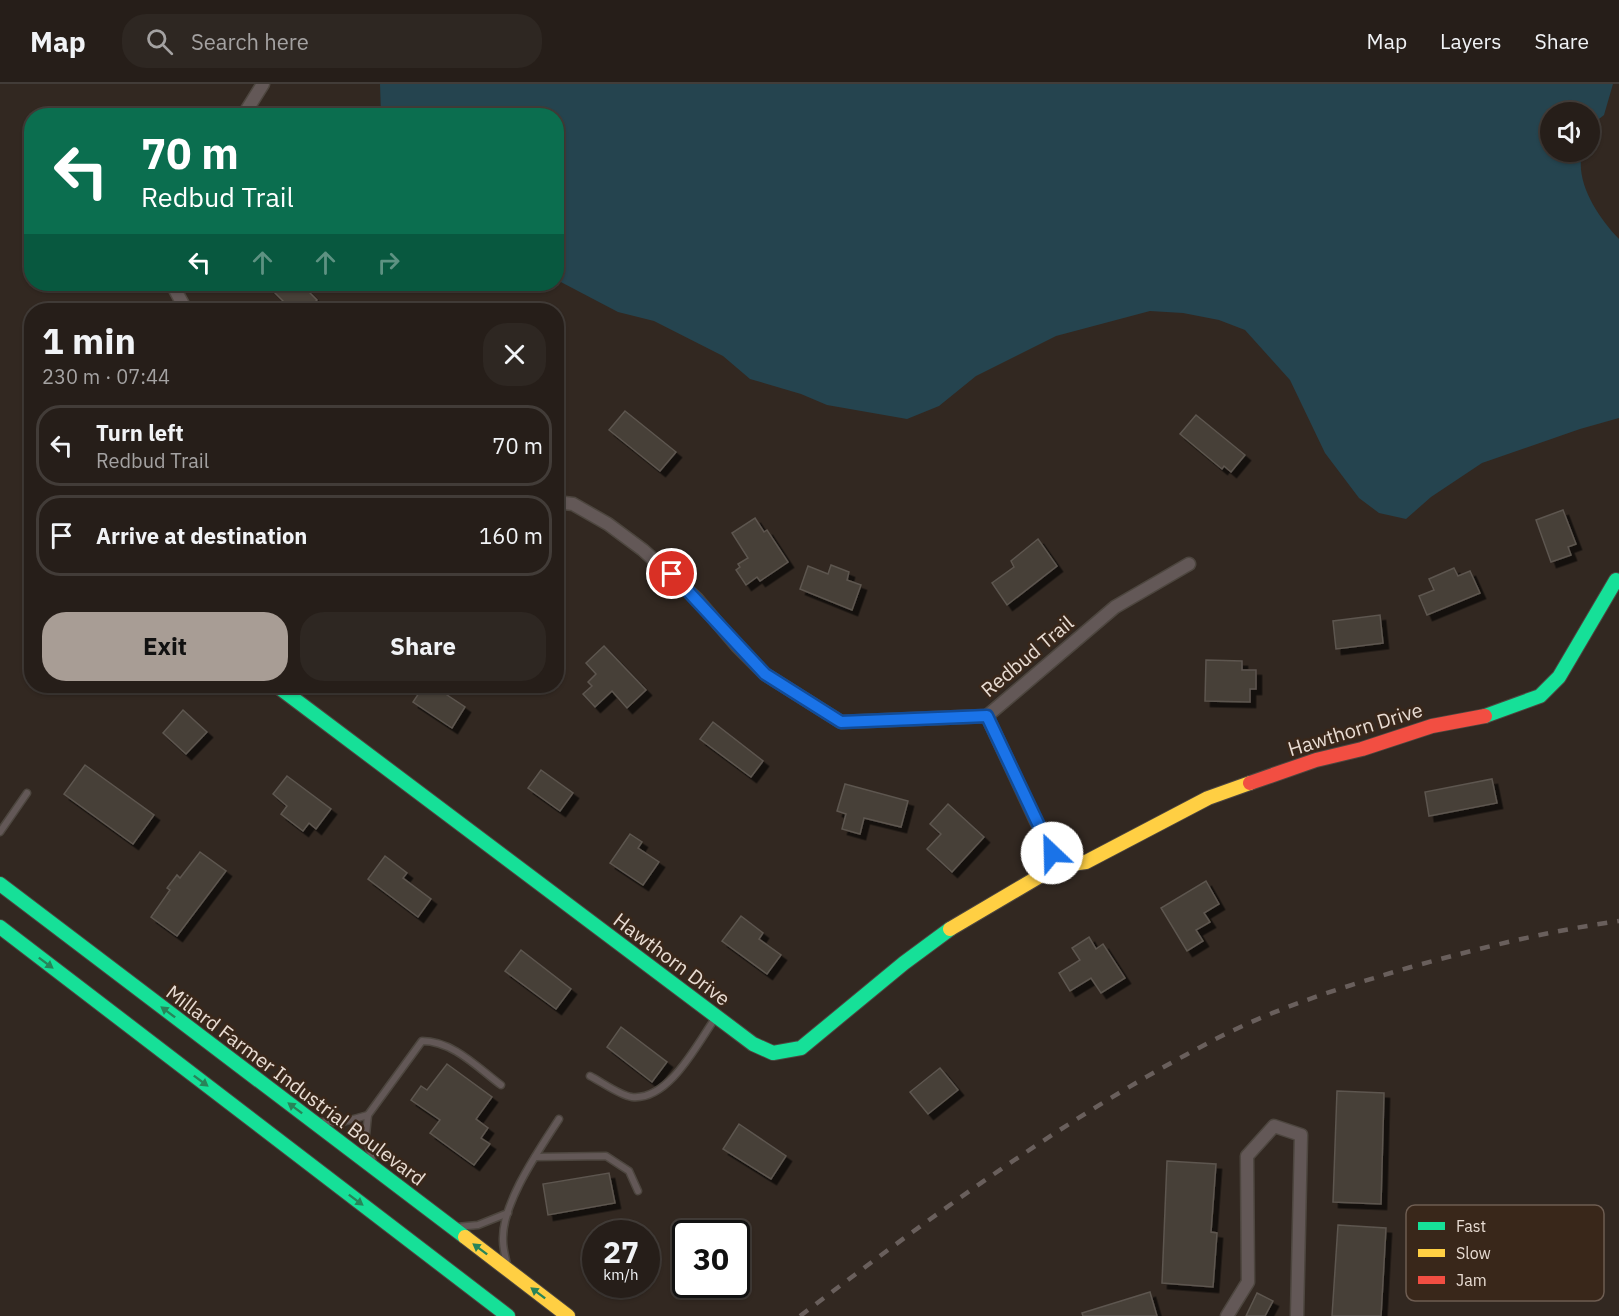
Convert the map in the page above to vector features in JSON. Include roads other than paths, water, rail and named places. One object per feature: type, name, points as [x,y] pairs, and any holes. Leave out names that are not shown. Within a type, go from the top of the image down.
[{"type":"street","points":[[248,108],[263,84]]},
{"type":"street","name":"Redbud Trail","points":[[564,503],[573,504],[608,524],[643,550],[697,599],[736,646],[765,674],[841,722],[987,716],[1115,607],[1190,564]]},
{"type":"street","name":"Hawthorn Drive","points":[[286,693],[753,1044],[772,1053],[801,1048],[904,963],[967,917],[1057,866],[1086,862],[1208,798],[1316,760],[1362,749],[1432,726],[1490,715],[1540,696],[1559,677],[1616,580]]},
{"type":"street","points":[[987,716],[1057,866]]},
{"type":"street","name":"Millard Farmer Industrial Boulevard","points":[[0,884],[568,1316]]},
{"type":"street","points":[[0,927],[508,1316]]},
{"type":"street","points":[[1227,1316],[1248,1282],[1247,1156],[1274,1126],[1301,1135],[1296,1316]]},
{"type":"lane","points":[[0,832],[27,793]]},
{"type":"lane","points":[[590,1076],[630,1097],[648,1096],[662,1089],[717,1017]]},
{"type":"lane","points":[[375,1169],[366,1134],[368,1115],[422,1041],[437,1041],[452,1048],[501,1086]]},
{"type":"lane","points":[[313,1122],[344,1122],[368,1115]]},
{"type":"lane","points":[[508,1270],[502,1240],[508,1213],[535,1157],[559,1119]]},
{"type":"lane","points":[[535,1157],[606,1156],[629,1171],[638,1191]]},
{"type":"lane","points":[[452,1228],[478,1225],[508,1213]]},
{"type":"water","points":[[380,84],[1613,84],[1604,115],[1600,118],[1600,102],[1540,102],[1540,162],[1581,162],[1582,176],[1590,199],[1603,220],[1619,239],[1619,418],[1482,463],[1431,497],[1406,519],[1379,513],[1359,498],[1325,453],[1290,380],[1245,330],[1219,320],[1183,313],[1150,311],[1056,336],[976,376],[939,406],[907,419],[827,405],[801,394],[750,379],[723,356],[654,321],[618,312],[564,284],[564,108],[381,108]]},
{"type":"railway","points":[[800,1316],[949,1206],[1052,1135],[1157,1071],[1236,1029],[1309,999],[1411,967],[1514,941],[1619,921]]}]
